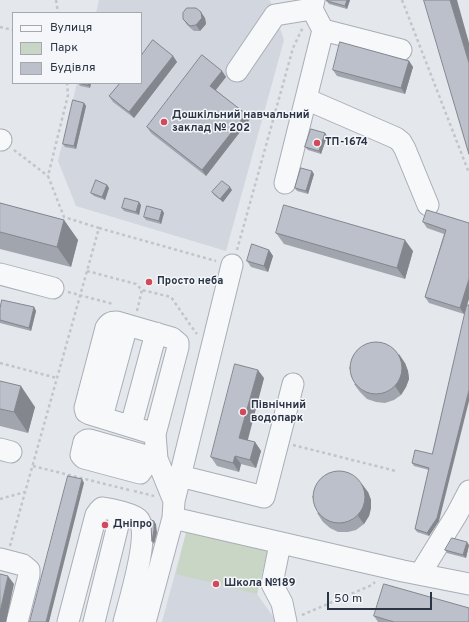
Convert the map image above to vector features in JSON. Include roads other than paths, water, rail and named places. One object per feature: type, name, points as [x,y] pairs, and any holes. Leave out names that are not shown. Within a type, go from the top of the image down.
[{"type":"lane","points":[[237,71],[275,14],[312,5],[323,30],[285,183]]},
{"type":"lane","points":[[323,30],[400,50]]},
{"type":"lane","points":[[306,99],[402,142],[428,205]]},
{"type":"lane","points":[[146,622],[232,265]]},
{"type":"lane","points":[[0,275],[53,288]]},
{"type":"lane","points":[[155,434],[86,412],[85,405],[106,328],[108,324],[112,322],[132,318],[156,333],[178,342],[178,347],[155,434],[152,458],[173,509],[280,544],[391,569],[469,584]]},
{"type":"lane","points":[[131,426],[156,333]]},
{"type":"lane","points":[[180,476],[264,497],[294,384]]},
{"type":"lane","points":[[420,574],[457,514],[469,491]]},
{"type":"lane","points":[[68,622],[96,515],[102,508],[134,516],[140,522],[142,548],[124,622]]},
{"type":"lane","points":[[94,622],[121,513]]},
{"type":"lane","points":[[280,544],[272,584],[282,603],[286,622]]},
{"type":"lane","points":[[3,560],[23,565],[29,570],[17,622]]},
{"type":"place","name":"Дошкільний навчальний заклад № 202","points":[[164,122]]},
{"type":"place","name":"ТП-1674","points":[[317,143]]},
{"type":"place","name":"Просто неба","points":[[149,282]]},
{"type":"place","name":"Північний водопарк","points":[[243,412]]},
{"type":"place","name":"Дніпро","points":[[105,525]]},
{"type":"place","name":"Школа №189","points":[[216,584]]}]
